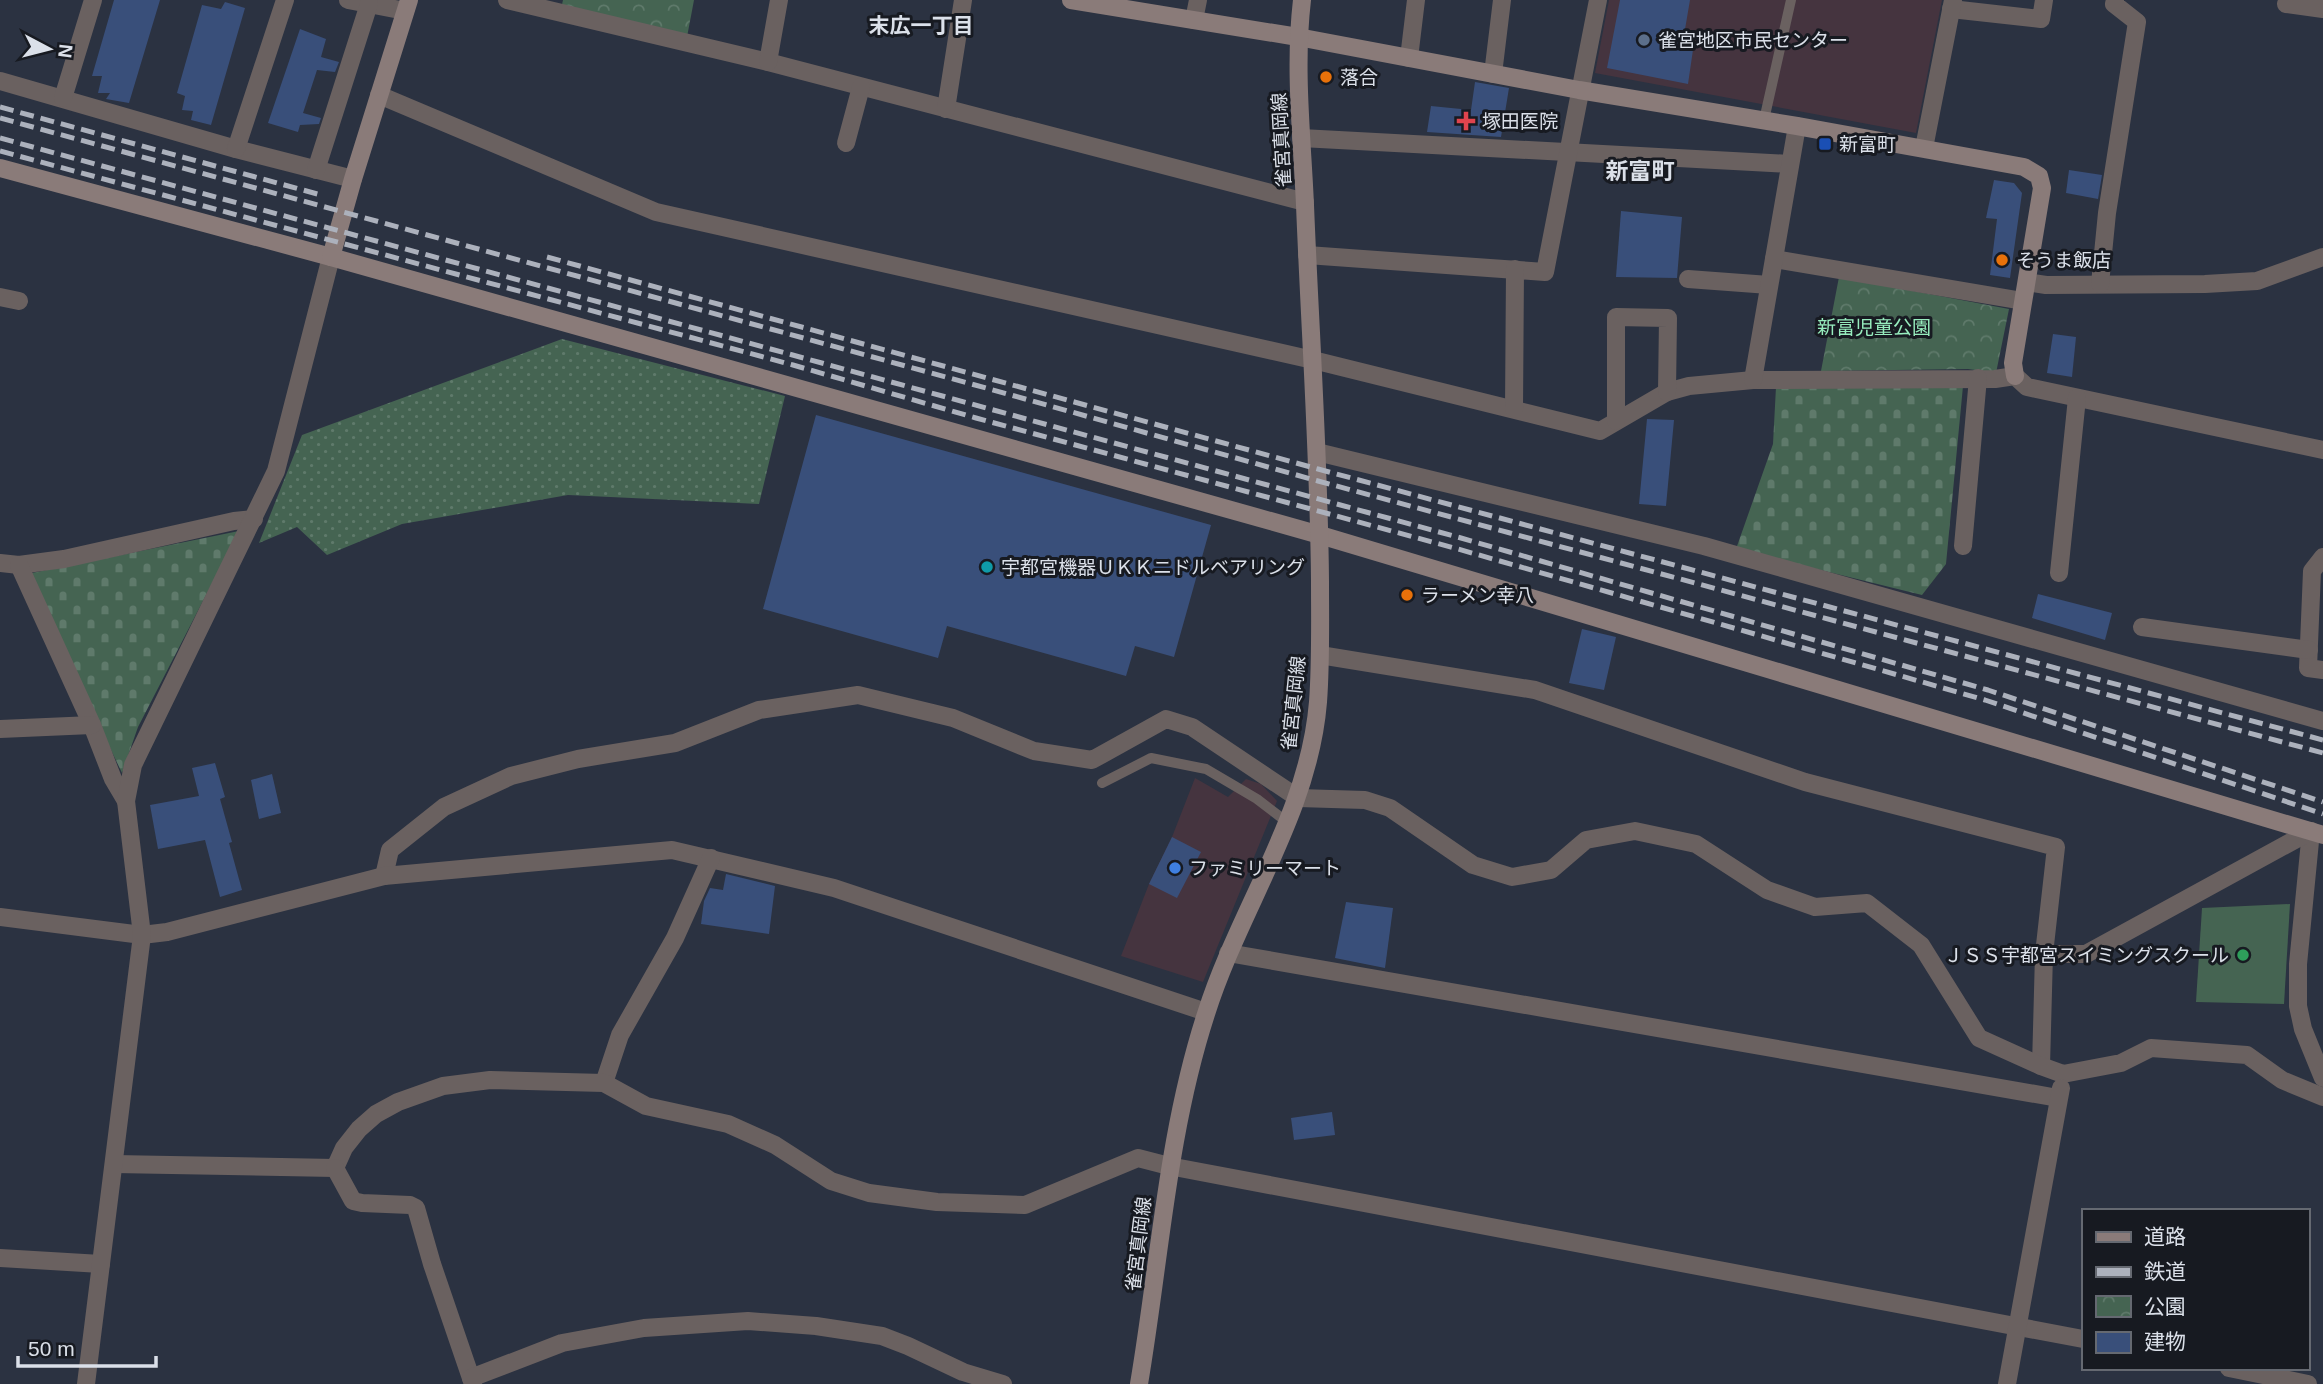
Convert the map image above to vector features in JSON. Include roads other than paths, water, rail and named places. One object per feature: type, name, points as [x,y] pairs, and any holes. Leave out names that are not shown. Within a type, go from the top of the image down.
[{"type":"street","points":[[63,98],[93,0]]},
{"type":"street","points":[[236,149],[285,0]]},
{"type":"street","points":[[86,1384],[142,935],[126,801],[133,765],[276,471],[331,257],[407,5],[369,4],[348,0]]},
{"type":"street","points":[[507,0],[768,62],[1305,202]]},
{"type":"street","points":[[768,62],[779,0]]},
{"type":"street","points":[[946,108],[963,0]]},
{"type":"street","points":[[1071,0],[1298,37],[1579,90],[1797,125],[2024,167],[2039,176],[2042,188],[2013,363],[2015,376],[2027,387],[2323,450]]},
{"type":"street","points":[[1194,20],[1198,0]]},
{"type":"street","name":"雀宮真岡線","points":[[1139,1384],[1150,1320],[1169,1166],[1192,1060],[1228,953],[1298,798],[1315,728],[1320,655],[1320,535],[1301,138],[1298,37],[1302,0]]},
{"type":"street","points":[[1409,58],[1416,0]]},
{"type":"street","points":[[1493,74],[1502,0]]},
{"type":"street","points":[[1307,255],[1545,272],[1598,0]]},
{"type":"street","points":[[1924,148],[1952,4],[2041,19],[2045,0]]},
{"type":"street","points":[[2099,284],[2107,213],[2137,22],[2115,4],[2115,0]]},
{"type":"street","points":[[316,170],[369,4]]},
{"type":"street","points":[[2286,4],[2323,9]]},
{"type":"street","points":[[0,81],[236,149],[353,179]]},
{"type":"street","points":[[846,143],[861,87]]},
{"type":"street","points":[[379,95],[656,212],[1313,360],[1600,431],[1667,392],[1689,386],[1753,380],[1995,379],[2015,376]]},
{"type":"street","points":[[1753,380],[1797,125]]},
{"type":"street","points":[[1301,138],[1790,164]]},
{"type":"street","points":[[0,168],[331,257],[1320,535],[2317,833]]},
{"type":"street","points":[[2027,282],[2046,285],[2257,281],[2323,257]]},
{"type":"street","points":[[1774,259],[2023,301]]},
{"type":"street","points":[[1514,410],[1515,269]]},
{"type":"street","points":[[1688,279],[1769,285]]},
{"type":"street","points":[[0,297],[19,301]]},
{"type":"street","points":[[1616,421],[1616,317],[1668,318],[1667,392]]},
{"type":"street","points":[[1963,546],[1978,378]]},
{"type":"street","points":[[2059,573],[2077,398]]},
{"type":"street","points":[[1317,452],[1704,546],[2323,721]]},
{"type":"street","points":[[0,563],[19,565],[64,559],[234,521],[254,519]]},
{"type":"street","points":[[2323,557],[2312,571],[2308,668],[2323,670]]},
{"type":"street","points":[[19,565],[92,725],[113,779],[126,801]]},
{"type":"street","points":[[2142,627],[2309,650]]},
{"type":"street","points":[[1320,655],[1535,690],[1805,782],[2056,847],[2044,954],[2040,1066]]},
{"type":"street","points":[[384,876],[390,850],[444,807],[512,776],[578,759],[675,743],[759,710],[858,695],[953,718],[1034,751],[1092,760],[1166,719],[1192,727],[1298,798],[1365,800],[1390,808],[1473,866],[1512,877],[1551,870],[1586,840],[1635,831],[1696,844],[1767,890],[1815,907],[1867,903],[1922,945],[1979,1038],[2063,1074],[2121,1063],[2151,1048],[2247,1055],[2282,1080],[2322,1095]]},
{"type":"street","points":[[0,729],[92,725]]},
{"type":"street","points":[[2044,954],[2086,954],[2317,833]]},
{"type":"street","points":[[2317,833],[2298,964],[2298,1006],[2303,1029],[2323,1078]]},
{"type":"street","points":[[0,916],[142,935],[167,932],[384,876],[672,850],[834,888],[1206,1012]]},
{"type":"street","points":[[604,1083],[620,1035],[675,938],[712,858]]},
{"type":"street","points":[[1228,953],[2059,1098]]},
{"type":"street","points":[[2007,1384],[2063,1074]]},
{"type":"street","points":[[335,1168],[344,1148],[376,1114],[398,1102],[443,1086],[490,1080],[604,1083],[646,1106],[727,1124],[775,1144],[831,1181],[869,1193],[937,1202],[1025,1205],[1138,1158],[2082,1339]]},
{"type":"street","points":[[114,1164],[335,1168]]},
{"type":"street","points":[[335,1168],[354,1201],[410,1205],[416,1208],[472,1381],[562,1343],[644,1328],[748,1321],[882,1336],[963,1372],[1003,1384]]},
{"type":"street","points":[[0,1258],[101,1264]]},
{"type":"street","points":[[2239,1370],[2308,1384]]},
{"type":"lane","points":[[1763,120],[1791,0]]},
{"type":"lane","points":[[1102,783],[1151,758],[1206,769],[1257,799],[1287,822]]},
{"type":"railway","points":[[0,107],[321,195]]},
{"type":"railway","points":[[0,118],[1318,481],[2323,753]]},
{"type":"railway","points":[[0,138],[1461,538],[1988,690],[2323,802]]},
{"type":"railway","points":[[0,151],[793,365],[976,418],[1458,549],[1985,700],[2323,814]]},
{"type":"railway","points":[[547,257],[1318,469],[2323,740]]},
{"type":"place","name":"雀宮地区市民センター","points":[[1644,40]]},
{"type":"place","name":"落合","points":[[1326,77]]},
{"type":"place","name":"塚田医院","points":[[1466,121]]},
{"type":"place","name":"新富町","points":[[1825,144]]},
{"type":"place","name":"そうま飯店","points":[[2002,260]]},
{"type":"place","name":"宇都宮機器ＵＫＫニドルベアリング","points":[[987,567]]},
{"type":"place","name":"ラーメン幸八","points":[[1407,595]]},
{"type":"place","name":"ファミリーマート","points":[[1175,868]]},
{"type":"place","name":"ＪＳＳ宇都宮スイミングスクール","points":[[2243,955]]},
{"type":"district","name":"末広一丁目","points":[[921,26]]},
{"type":"district","name":"新富町","points":[[1640,171]]},
{"type":"park label","name":"新富児童公園","points":[[1874,327]]}]
